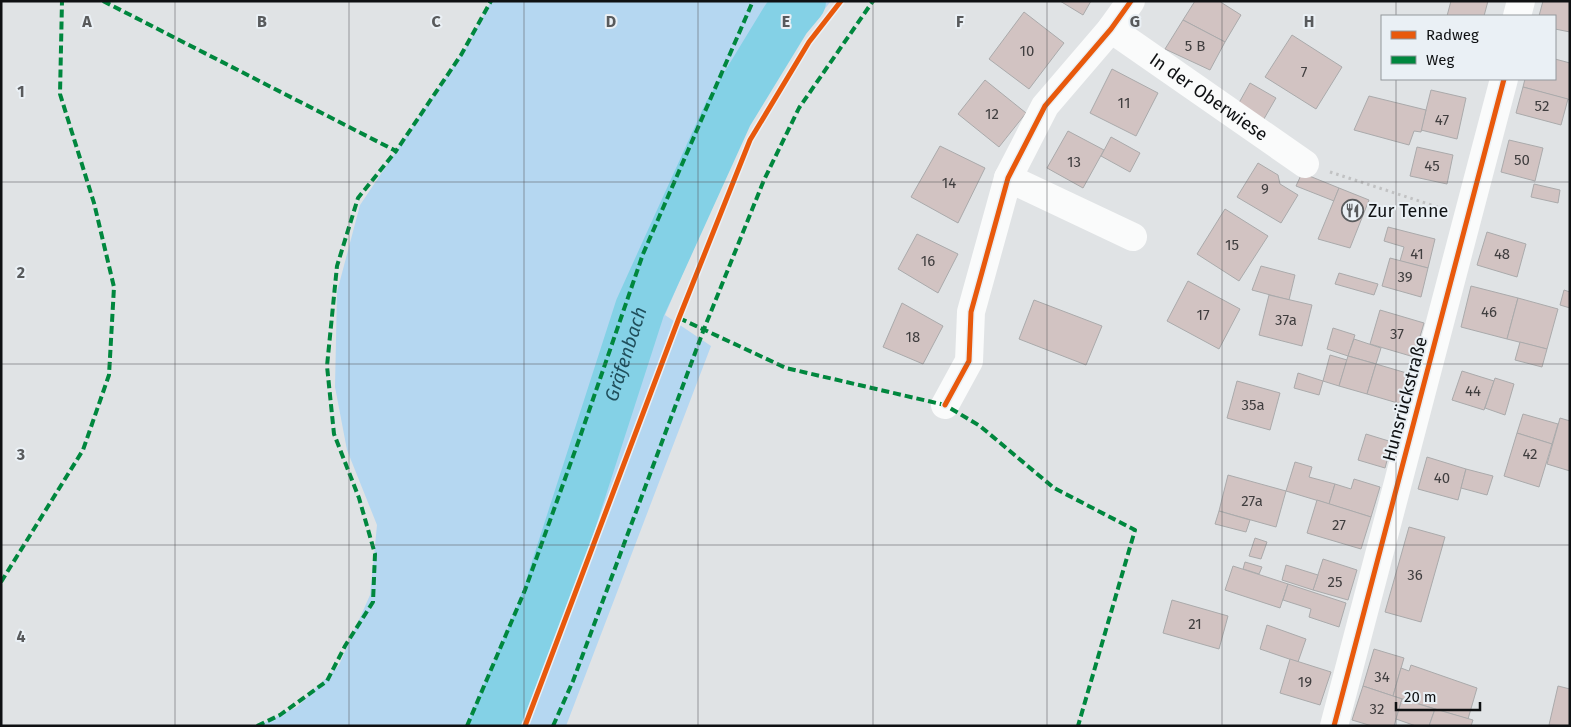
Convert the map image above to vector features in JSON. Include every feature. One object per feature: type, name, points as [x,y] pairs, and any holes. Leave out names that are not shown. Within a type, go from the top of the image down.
[{"type":"street","points":[[945,406],[969,361],[971,312],[1008,178],[1045,106],[1111,29],[1131,1]]},
{"type":"street","points":[[1517,15],[1521,1]]},
{"type":"street","name":"In der Oberwiese","points":[[1111,29],[1305,164]]},
{"type":"street","name":"Hunsrückstraße","points":[[1334,726],[1504,80]]},
{"type":"street","points":[[1008,178],[1133,237]]},
{"type":"path","points":[[1305,164],[1468,216]]},
{"type":"shaded area","points":[[491,1],[831,1],[784,61],[743,133],[665,315],[711,346],[566,726],[257,726],[297,707],[339,665],[370,595],[377,525],[347,450],[335,387],[337,292],[360,205],[469,43]]},
{"type":"building","points":[[1060,1],[1091,1],[1083,15]]},
{"type":"building","points":[[1195,1],[1219,1],[1241,15],[1225,42],[1183,20]]},
{"type":"building","points":[[1451,1],[1488,1],[1484,15],[1447,15]]},
{"type":"building","points":[[1543,1],[1570,1],[1570,32],[1556,29],[1556,15],[1539,15]]},
{"type":"building","points":[[1024,12],[1064,43],[1029,89],[989,59]]},
{"type":"building","points":[[1183,20],[1225,42],[1210,70],[1165,49]]},
{"type":"building","points":[[1292,35],[1342,67],[1316,109],[1265,77]]},
{"type":"building","points":[[1556,59],[1570,63],[1570,100],[1523,87],[1525,80],[1556,80]]},
{"type":"building","points":[[1112,69],[1158,93],[1136,136],[1090,113]]},
{"type":"building","points":[[985,80],[1026,113],[999,147],[958,114]]},
{"type":"building","points":[[1250,83],[1276,98],[1261,124],[1235,110]]},
{"type":"building","points":[[1523,87],[1568,99],[1561,125],[1516,113]]},
{"type":"building","points":[[1431,90],[1466,98],[1457,139],[1421,130]]},
{"type":"building","points":[[1369,96],[1426,110],[1421,132],[1414,131],[1409,145],[1354,130]]},
{"type":"building","points":[[1068,131],[1104,150],[1083,188],[1047,168]]},
{"type":"building","points":[[1111,137],[1140,153],[1130,172],[1101,156]]},
{"type":"building","points":[[1509,140],[1543,148],[1535,181],[1501,172]]},
{"type":"building","points":[[940,146],[985,168],[958,223],[911,197]]},
{"type":"building","points":[[1417,147],[1453,155],[1447,184],[1410,176]]},
{"type":"building","points":[[1258,163],[1278,175],[1280,184],[1298,195],[1281,223],[1237,197]]},
{"type":"building","points":[[1302,173],[1339,188],[1334,201],[1296,186]]},
{"type":"building","points":[[1534,184],[1560,190],[1558,203],[1531,197]]},
{"type":"building","points":[[1339,188],[1369,200],[1350,248],[1318,239]]},
{"type":"building","points":[[1225,209],[1268,236],[1239,281],[1197,254]]},
{"type":"building","points":[[1388,227],[1435,239],[1428,268],[1400,261],[1404,247],[1384,241]]},
{"type":"building","points":[[1487,232],[1526,244],[1517,277],[1477,265]]},
{"type":"building","points":[[917,234],[958,254],[938,293],[898,269]]},
{"type":"building","points":[[1390,258],[1428,268],[1421,297],[1382,286]]},
{"type":"building","points":[[1261,266],[1295,275],[1289,300],[1252,290]]},
{"type":"building","points":[[1339,273],[1378,284],[1374,295],[1335,284]]},
{"type":"building","points":[[1188,281],[1240,309],[1219,349],[1167,321]]},
{"type":"building","points":[[1471,286],[1518,298],[1507,339],[1461,327]]},
{"type":"building","points":[[1564,290],[1570,292],[1570,308],[1560,305]]},
{"type":"building","points":[[1269,295],[1312,305],[1302,346],[1259,335]]},
{"type":"building","points":[[1518,298],[1558,309],[1547,349],[1507,339]]},
{"type":"building","points":[[1034,300],[1102,326],[1086,365],[1019,339]]},
{"type":"building","points":[[902,303],[943,326],[923,364],[883,347]]},
{"type":"building","points":[[1380,310],[1424,323],[1414,357],[1370,344]]},
{"type":"building","points":[[1333,328],[1355,335],[1348,356],[1327,349]]},
{"type":"building","points":[[1354,339],[1381,348],[1376,364],[1348,356]]},
{"type":"building","points":[[1520,342],[1547,349],[1542,367],[1515,360]]},
{"type":"building","points":[[1330,355],[1347,360],[1339,386],[1323,381]]},
{"type":"building","points":[[1348,356],[1376,364],[1367,394],[1339,386]]},
{"type":"building","points":[[1376,364],[1410,374],[1401,404],[1367,394]]},
{"type":"building","points":[[1462,371],[1494,381],[1484,410],[1452,400]]},
{"type":"building","points":[[1298,373],[1323,381],[1319,395],[1294,388]]},
{"type":"building","points":[[1495,378],[1514,384],[1505,415],[1485,408]]},
{"type":"building","points":[[1237,381],[1280,393],[1270,430],[1227,418]]},
{"type":"building","points":[[1523,414],[1558,424],[1552,444],[1517,433]]},
{"type":"building","points":[[1560,418],[1570,421],[1570,471],[1547,464]]},
{"type":"building","points":[[1517,433],[1552,444],[1539,487],[1504,476]]},
{"type":"building","points":[[1366,434],[1392,442],[1385,468],[1358,460]]},
{"type":"building","points":[[1427,457],[1466,469],[1458,500],[1418,489]]},
{"type":"building","points":[[1295,462],[1312,467],[1309,477],[1335,484],[1329,504],[1286,491]]},
{"type":"building","points":[[1466,469],[1493,476],[1487,495],[1461,488]]},
{"type":"building","points":[[1228,475],[1286,491],[1276,527],[1219,511]]},
{"type":"building","points":[[1354,479],[1380,487],[1371,517],[1329,504],[1335,484],[1351,489]]},
{"type":"building","points":[[1317,500],[1371,517],[1361,549],[1307,533]]},
{"type":"building","points":[[1219,511],[1250,520],[1246,532],[1215,524]]},
{"type":"building","points":[[1409,527],[1445,537],[1421,622],[1385,612]]},
{"type":"building","points":[[1255,538],[1267,542],[1261,559],[1249,556]]},
{"type":"building","points":[[1323,559],[1357,570],[1348,600],[1313,590]]},
{"type":"building","points":[[1245,562],[1262,567],[1259,574],[1243,569]]},
{"type":"building","points":[[1286,565],[1318,575],[1313,590],[1282,580]]},
{"type":"building","points":[[1233,566],[1288,584],[1280,608],[1225,590]]},
{"type":"building","points":[[1288,584],[1346,603],[1339,627],[1309,617],[1311,609],[1283,600]]},
{"type":"building","points":[[1172,600],[1228,616],[1219,649],[1163,633]]},
{"type":"building","points":[[1267,625],[1306,639],[1298,662],[1260,649]]},
{"type":"building","points":[[1374,649],[1404,658],[1393,696],[1363,686]]},
{"type":"building","points":[[1290,659],[1331,672],[1320,705],[1280,693]]},
{"type":"building","points":[[1411,665],[1477,688],[1468,719],[1393,696],[1401,668],[1409,671]]},
{"type":"building","points":[[1363,686],[1402,699],[1394,726],[1372,726],[1352,720]]},
{"type":"building","points":[[1558,686],[1570,689],[1570,726],[1549,725]]},
{"type":"building","points":[[1402,699],[1435,709],[1429,726],[1416,726],[1396,719]]},
{"type":"building","points":[[1435,709],[1473,720],[1471,726],[1429,726]]},
{"type":"waterway","name":"Gräfenbach","points":[[494,726],[541,615],[640,308],[728,114],[786,19],[801,1]]},
{"type":"marked path","points":[[1,582],[83,450],[109,375],[114,287],[94,203],[60,94],[62,1]]},
{"type":"marked path","points":[[103,1],[396,151],[461,55],[491,1]]},
{"type":"marked path","points":[[467,726],[525,590],[643,254],[753,1]]},
{"type":"marked path","points":[[553,726],[573,681],[704,329],[764,180],[799,108],[873,1]]},
{"type":"marked path","points":[[257,726],[280,715],[327,681],[345,646],[373,602],[375,554],[359,498],[334,434],[327,366],[337,266],[358,198],[396,151]]},
{"type":"marked path","points":[[679,318],[786,368],[945,405],[980,426],[1054,488],[1135,530],[1078,726]]},
{"type":"cycle path","points":[[525,726],[679,318],[750,140],[809,42],[841,1]]},
{"type":"cycle path","points":[[945,405],[969,361],[971,312],[1008,178],[1045,106],[1111,29],[1131,1]]},
{"type":"cycle path","points":[[1334,726],[1504,80]]},
{"type":"place","name":"Zur Tenne","points":[[1352,211]]}]
